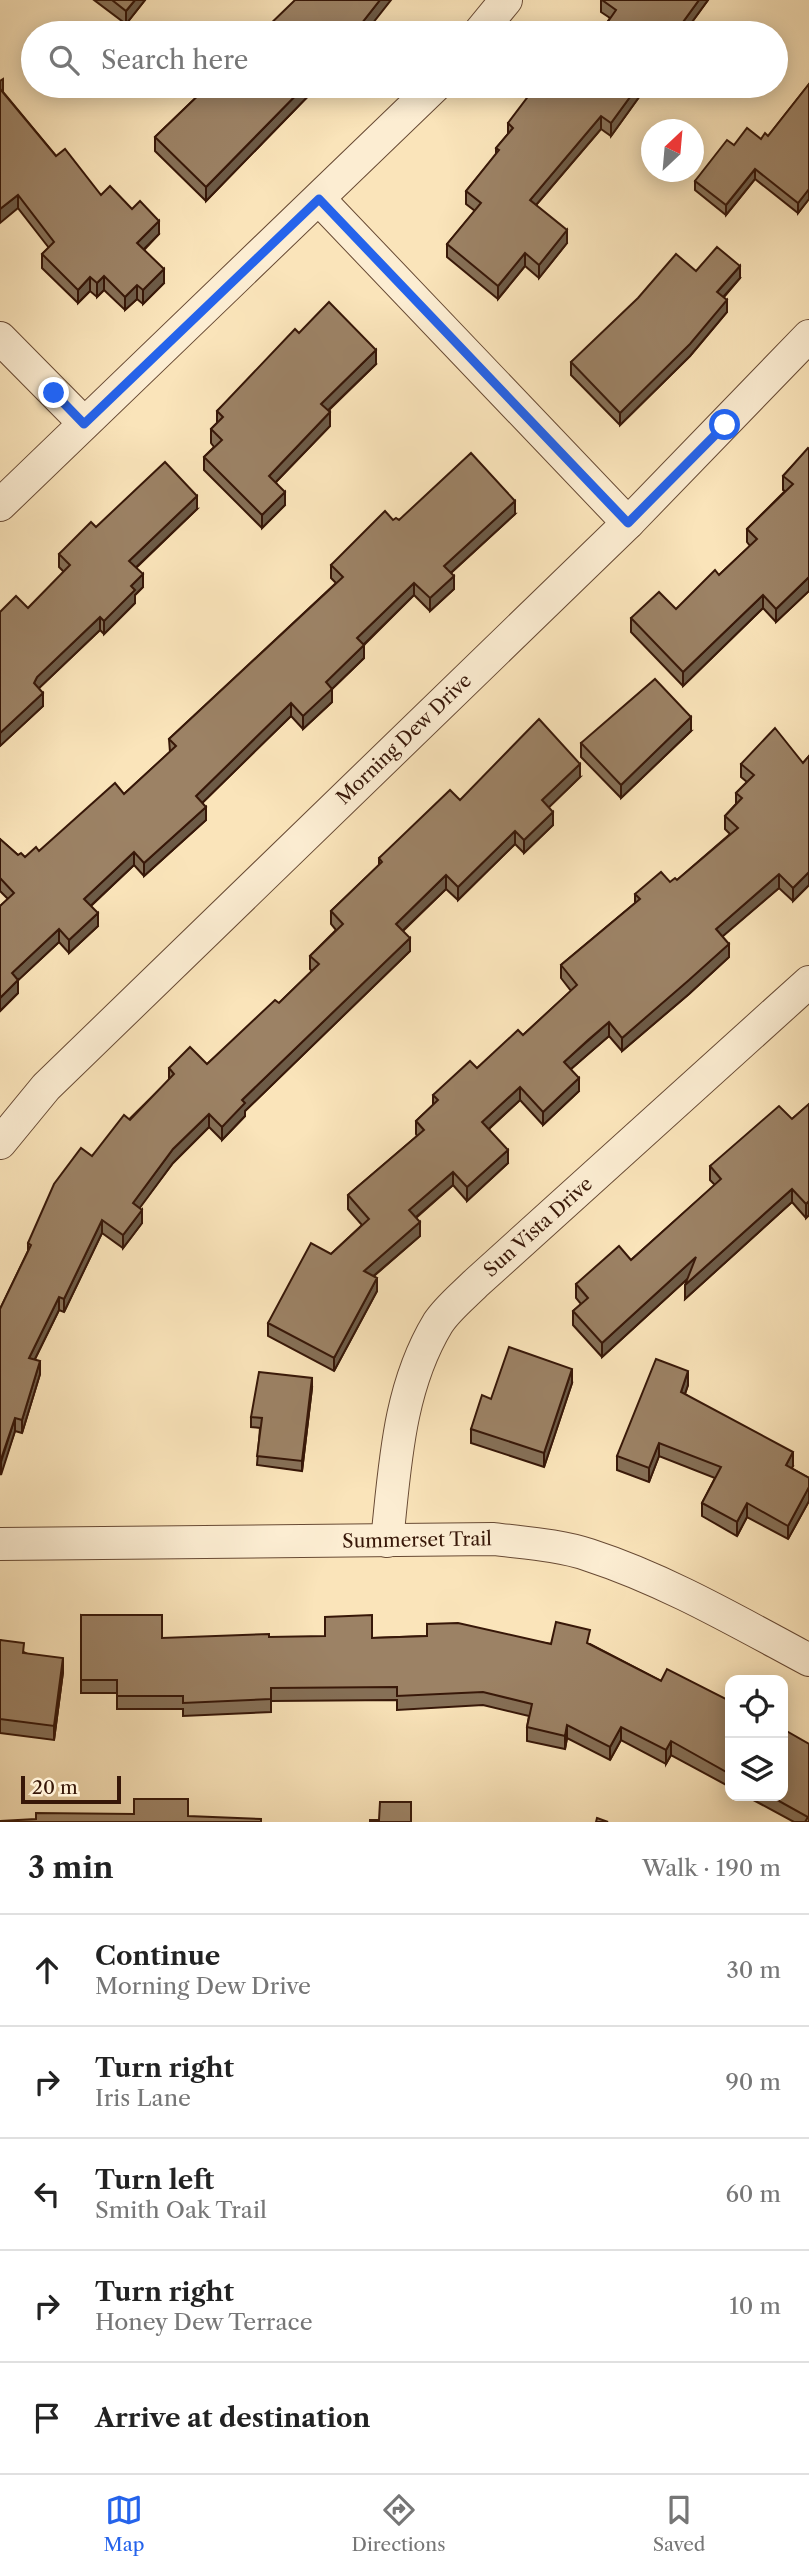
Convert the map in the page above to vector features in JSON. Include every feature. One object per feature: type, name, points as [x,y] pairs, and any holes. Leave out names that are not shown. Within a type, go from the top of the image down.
[{"type":"street","points":[[489,21],[506,0]]},
{"type":"street","points":[[0,505],[423,98]]},
{"type":"street","points":[[319,199],[628,523]]},
{"type":"street","name":"Morning Dew Drive","points":[[0,1143],[46,1087],[628,523],[809,336]]},
{"type":"street","points":[[0,338],[84,424]]},
{"type":"street","name":"Sun Vista Drive","points":[[387,1541],[400,1427],[419,1359],[440,1321],[475,1284],[809,982]]},
{"type":"street","name":"Summerset Trail","points":[[0,1544],[494,1539],[587,1554],[630,1570],[809,1660]]},
{"type":"building","points":[[112,0],[135,0],[126,11]]},
{"type":"building","points":[[295,0],[380,0],[363,21],[273,21]]},
{"type":"building","points":[[602,0],[699,0],[684,21],[608,21],[616,10]]},
{"type":"building","points":[[809,84],[809,189],[798,203],[755,169],[726,205],[696,182],[704,182],[704,169],[727,140],[734,145],[747,128],[761,139],[765,133],[768,136]]},
{"type":"building","points":[[0,89],[56,156],[65,149],[101,195],[110,186],[132,209],[140,201],[159,221],[137,243],[164,269],[143,290],[137,285],[125,297],[104,276],[97,283],[90,277],[78,290],[42,254],[54,242],[18,195],[0,209]]},
{"type":"building","points":[[196,98],[293,98],[206,187],[155,137]]},
{"type":"building","points":[[527,98],[629,98],[611,123],[601,116],[530,200],[567,230],[539,265],[525,253],[498,286],[447,244],[481,203],[466,191],[513,128],[508,123]]},
{"type":"building","points":[[717,247],[740,266],[717,292],[727,300],[690,344],[620,413],[571,362],[638,298],[676,254],[696,271]]},
{"type":"building","points":[[329,302],[376,350],[321,404],[330,412],[269,476],[285,492],[262,515],[204,457],[222,440],[211,429],[223,417],[217,411],[295,329],[299,333]]},
{"type":"building","points":[[808,448],[809,577],[776,609],[763,595],[683,672],[631,618],[659,592],[676,609],[715,570],[719,575],[757,539],[747,529],[793,484],[783,476]]},
{"type":"building","points":[[471,453],[515,501],[444,566],[454,576],[430,598],[414,583],[357,638],[364,645],[326,682],[332,689],[303,716],[291,703],[196,796],[206,807],[144,863],[134,852],[84,899],[98,913],[69,940],[59,929],[12,973],[18,980],[0,998],[0,906],[14,893],[0,878],[0,839],[18,855],[21,853],[25,857],[36,847],[39,851],[115,783],[124,794],[176,746],[169,739],[343,577],[331,565],[385,511],[393,520],[399,520]]},
{"type":"building","points":[[165,462],[197,496],[129,561],[143,574],[131,586],[135,590],[104,621],[100,617],[37,677],[34,683],[43,693],[0,733],[0,612],[16,596],[28,608],[70,565],[59,554],[91,522],[96,527]]},
{"type":"building","points":[[655,679],[691,717],[621,785],[581,743]]},
{"type":"building","points":[[539,719],[580,764],[542,800],[553,812],[524,840],[515,831],[458,887],[446,875],[396,924],[410,938],[242,1100],[245,1103],[222,1127],[209,1114],[173,1149],[133,1203],[142,1210],[123,1235],[102,1220],[64,1299],[59,1297],[29,1358],[40,1361],[22,1420],[15,1418],[0,1462],[0,1309],[31,1245],[28,1243],[54,1184],[81,1148],[92,1156],[124,1115],[130,1120],[174,1074],[169,1068],[190,1047],[207,1064],[275,1000],[279,1003],[319,964],[310,956],[343,924],[331,911],[382,862],[379,858],[450,790],[460,800]]},
{"type":"building","points":[[775,728],[803,763],[809,756],[809,872],[793,888],[779,874],[716,929],[729,944],[622,1038],[609,1022],[588,1040],[564,1062],[579,1078],[543,1112],[520,1087],[482,1122],[508,1150],[467,1187],[453,1172],[409,1210],[420,1222],[364,1271],[377,1278],[334,1358],[268,1323],[311,1243],[331,1254],[369,1219],[348,1195],[424,1130],[416,1121],[438,1100],[433,1095],[470,1061],[477,1068],[518,1030],[523,1035],[577,985],[561,965],[640,899],[635,894],[661,872],[670,882],[675,878],[677,880],[738,828],[725,816],[742,798],[736,793],[754,775],[741,764]]},
{"type":"building","points":[[809,1104],[809,1201],[806,1204],[792,1189],[685,1285],[696,1257],[602,1343],[573,1311],[588,1298],[576,1284],[619,1246],[631,1260],[721,1179],[710,1166],[779,1106],[792,1119]]},
{"type":"building","points":[[509,1347],[572,1369],[544,1453],[471,1429],[482,1395],[491,1399]]},
{"type":"building","points":[[656,1359],[688,1371],[681,1392],[793,1452],[786,1465],[809,1478],[809,1487],[788,1526],[747,1503],[737,1522],[702,1503],[721,1467],[659,1443],[649,1468],[617,1456]]},
{"type":"building","points":[[259,1372],[312,1378],[302,1461],[257,1456],[262,1418],[251,1417]]},
{"type":"building","points":[[81,1615],[162,1615],[162,1638],[269,1634],[269,1637],[325,1636],[325,1617],[372,1615],[372,1638],[427,1636],[427,1624],[458,1623],[551,1644],[556,1622],[590,1630],[587,1643],[661,1681],[667,1669],[725,1698],[725,1771],[671,1741],[666,1750],[621,1727],[610,1747],[567,1725],[565,1736],[527,1727],[532,1704],[483,1692],[397,1696],[397,1687],[271,1688],[271,1699],[183,1703],[183,1696],[117,1696],[117,1680],[81,1680]]},
{"type":"building","points":[[0,1640],[24,1643],[23,1653],[63,1658],[54,1726],[0,1719]]},
{"type":"building","points":[[788,1732],[809,1744],[809,1822],[805,1822],[808,1817],[779,1801],[788,1801]]},
{"type":"building","points":[[134,1799],[188,1799],[188,1816],[261,1819],[261,1822],[0,1822],[36,1819],[36,1813],[134,1814]]},
{"type":"building","points":[[380,1802],[411,1802],[411,1822],[370,1822],[379,1820]]},
{"type":"route","points":[[54,393],[84,424],[319,199],[628,523],[725,425]]}]
